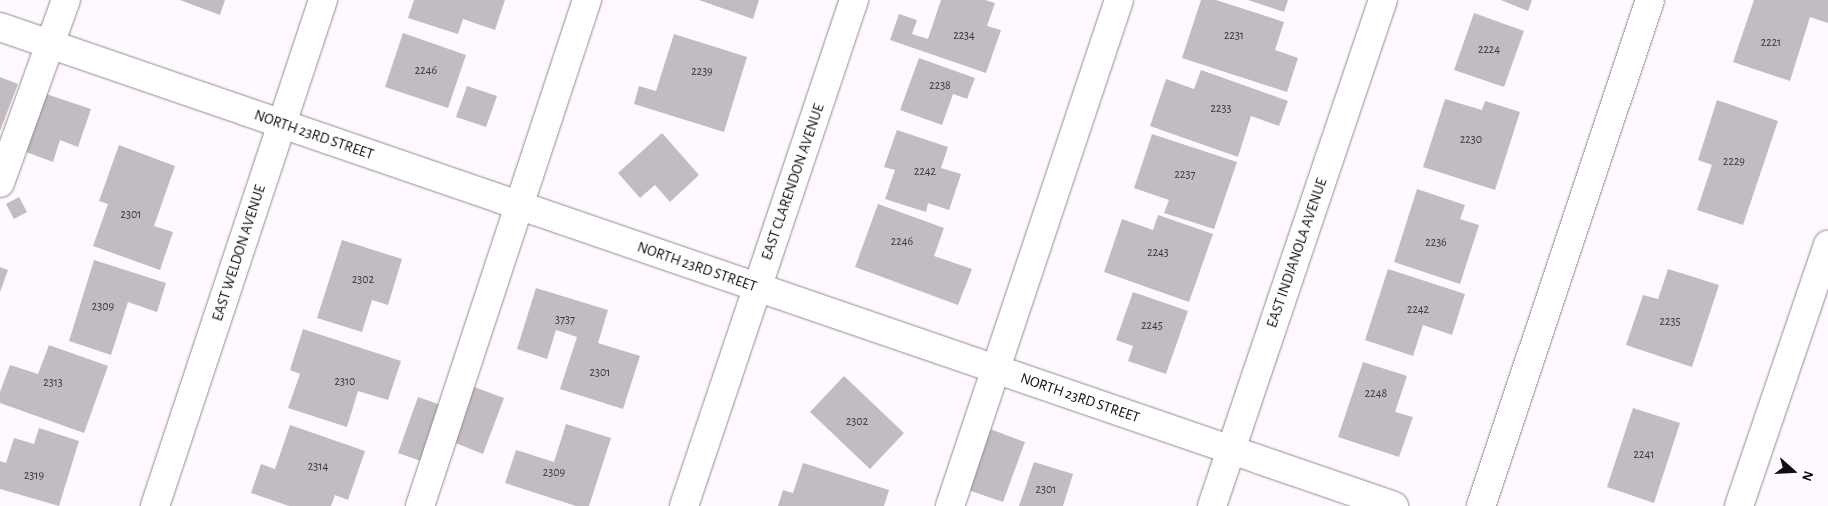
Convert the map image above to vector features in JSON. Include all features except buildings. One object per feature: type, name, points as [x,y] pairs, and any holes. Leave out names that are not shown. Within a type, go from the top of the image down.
[{"type":"street","points":[[0,183],[48,44],[66,0]]},
{"type":"street","name":"EAST WELDON AVENUE","points":[[155,506],[323,0]]},
{"type":"street","points":[[420,506],[587,0]]},
{"type":"street","name":"EAST CLARENDON AVENUE","points":[[684,506],[854,0]]},
{"type":"street","points":[[950,506],[1120,0]]},
{"type":"street","name":"EAST INDIANOLA AVENUE","points":[[1212,506],[1383,0]]},
{"type":"street","points":[[1481,506],[1650,0]]},
{"type":"street","name":"NORTH 23RD STREET","points":[[0,27],[1394,506]]},
{"type":"street","points":[[1739,506],[1828,245]]}]
